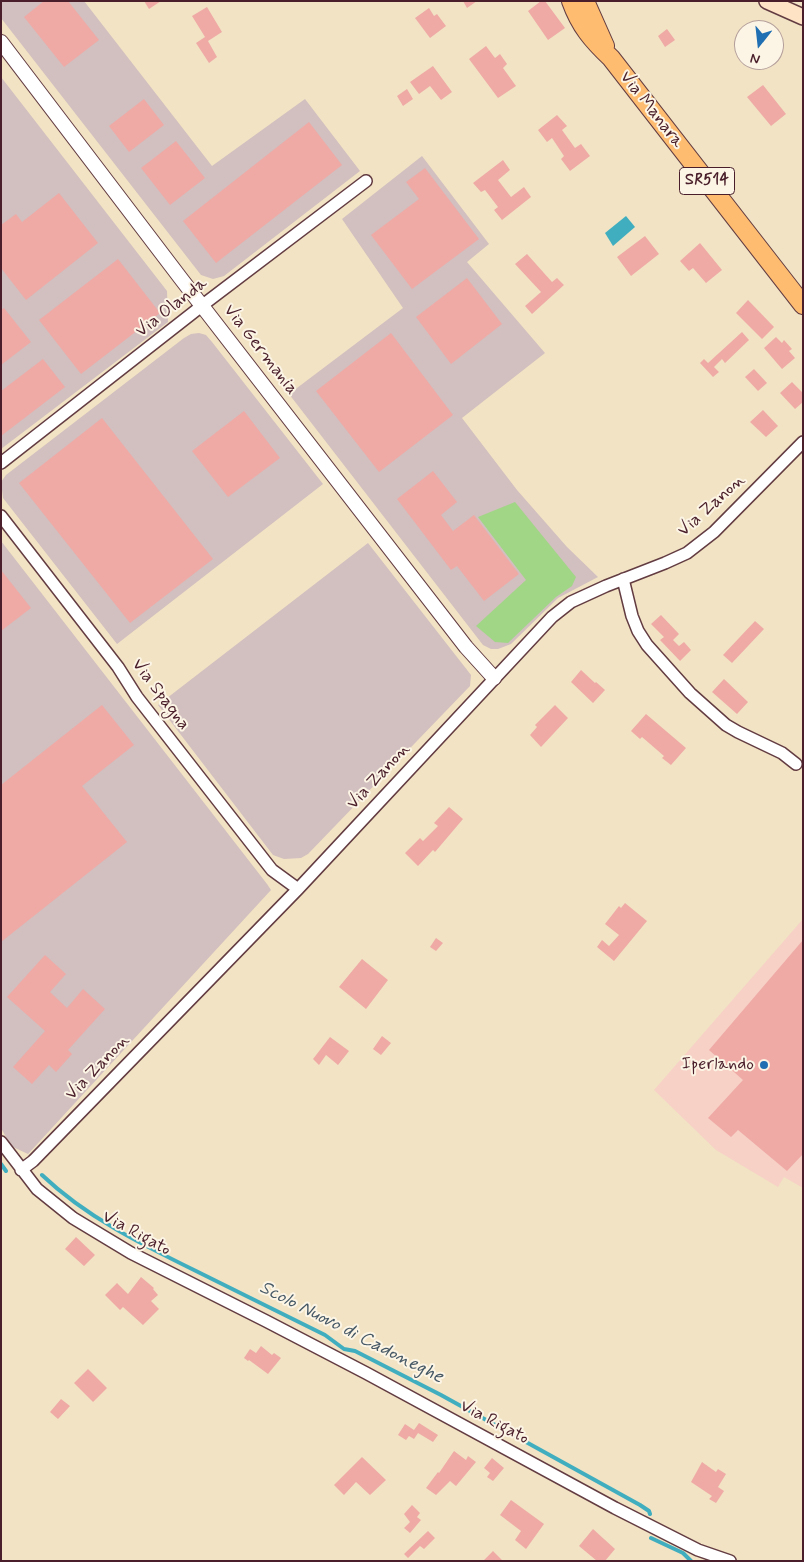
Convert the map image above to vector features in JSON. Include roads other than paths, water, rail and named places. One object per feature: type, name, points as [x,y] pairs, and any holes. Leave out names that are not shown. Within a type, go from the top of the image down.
[{"type":"main road","name":"Via Manara","points":[[571,1],[591,39],[610,58],[803,304]]},
{"type":"main road","name":"Via Manara","points":[[585,1],[610,58]]},
{"type":"main road","points":[[767,1],[803,17]]},
{"type":"street","name":"Via Germania","points":[[1,42],[202,307],[466,646],[494,678]]},
{"type":"street","name":"Via Olanda","points":[[1,463],[366,181]]},
{"type":"street","name":"Via Zanon","points":[[21,1170],[33,1161],[298,889],[552,617],[571,602],[687,552],[704,540],[737,510],[793,451],[803,443]]},
{"type":"street","name":"Via Spagna","points":[[1,516],[118,667],[137,697],[272,870],[298,889]]},
{"type":"street","points":[[623,579],[632,616],[638,631],[647,645],[690,693],[726,725],[782,753],[796,764]]},
{"type":"street","name":"Via Rigato","points":[[1,1142],[37,1190],[62,1210],[131,1253],[349,1364],[614,1508],[698,1550],[730,1561]]},
{"type":"water","points":[[626,216],[635,227],[613,246],[605,233]]},
{"type":"waterway","name":"Scolo Nuovo di Cadoneghe","points":[[1,1164],[6,1171]]},
{"type":"waterway","name":"Scolo Nuovo di Cadoneghe","points":[[42,1175],[77,1204],[115,1229],[175,1261],[325,1335],[344,1349],[355,1351],[441,1395],[640,1505],[649,1511],[650,1514]]},
{"type":"waterway","name":"Scolo Nuovo di Cadoneghe","points":[[651,1538],[683,1553],[691,1561]]},
{"type":"place","name":"Iperlando","points":[[764,1065]]}]
